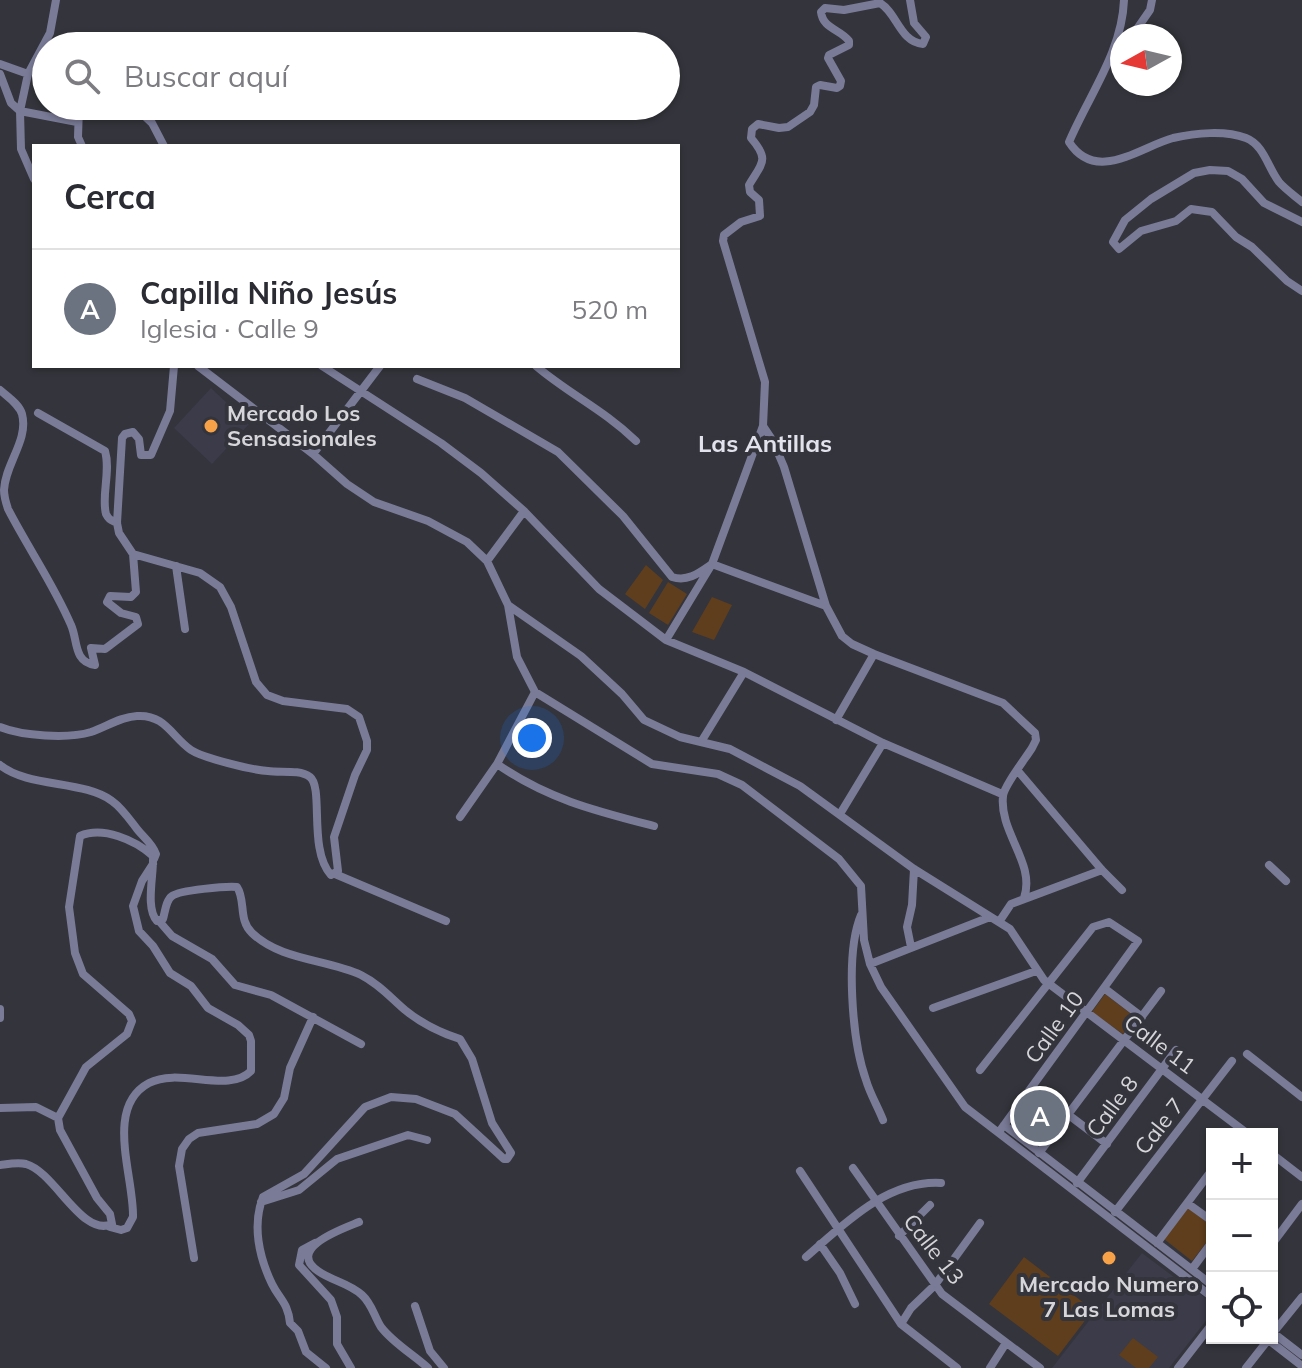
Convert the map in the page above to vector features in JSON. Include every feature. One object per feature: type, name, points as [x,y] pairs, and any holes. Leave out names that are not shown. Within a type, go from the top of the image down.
[{"type":"street","points":[[50,32],[56,0]]},
{"type":"street","points":[[666,640],[712,564],[763,426],[765,382],[723,241],[724,235],[732,228],[760,216],[759,200],[750,192],[749,185],[759,172],[764,158],[763,151],[751,138],[752,129],[758,124],[788,127],[810,112],[816,87],[840,86],[841,81],[828,58],[849,45],[849,41],[822,19],[821,12],[825,8],[844,10],[880,3],[885,5],[900,29],[916,44],[923,44],[926,37],[914,23],[910,0]]},
{"type":"street","points":[[1121,24],[1124,0]]},
{"type":"street","points":[[1140,24],[1150,10],[1152,0]]},
{"type":"street","points":[[1110,60],[1085,104],[1069,142],[1077,154],[1088,159],[1124,160],[1170,139],[1216,133],[1235,135],[1250,139],[1259,148],[1280,183],[1302,202]]},
{"type":"street","points":[[0,64],[28,74]]},
{"type":"street","points":[[32,67],[20,111],[21,149],[32,174]]},
{"type":"street","points":[[0,74],[11,103],[20,111],[32,113]]},
{"type":"street","points":[[67,120],[77,122],[81,144]]},
{"type":"street","points":[[149,120],[163,144]]},
{"type":"street","points":[[1302,222],[1264,203],[1242,179],[1228,171],[1210,170],[1194,173],[1151,199],[1125,220],[1113,242],[1119,249],[1141,231],[1176,221],[1191,209],[1212,212],[1236,237],[1302,291]]},
{"type":"street","points":[[0,390],[22,415],[22,434],[8,468],[4,492],[8,509],[61,604],[81,659],[95,665],[91,648],[105,649],[138,624],[136,617],[121,613],[107,602],[110,596],[131,597],[136,592],[133,554],[119,533],[117,523],[122,438],[133,432],[139,439],[141,455],[151,455],[170,411],[174,368]]},
{"type":"street","points":[[201,368],[347,484],[374,502],[447,529],[487,561],[508,605],[517,657],[535,692],[652,764],[718,774],[742,785],[839,859],[861,886],[864,940],[870,964],[893,1007],[965,1107],[1039,1153],[1206,1280]]},
{"type":"street","points":[[325,368],[441,443],[481,473],[524,511],[599,589],[666,640],[744,672],[883,743],[1002,794]]},
{"type":"street","points":[[313,454],[378,368]]},
{"type":"street","points":[[538,368],[559,385],[605,413],[636,441]]},
{"type":"street","points":[[417,379],[465,398],[558,452],[623,516],[672,577],[681,580],[691,577],[712,564]]},
{"type":"street","points":[[38,413],[105,451],[108,479],[106,513],[109,519],[117,523]]},
{"type":"street","points":[[763,426],[784,467],[826,606],[842,636],[874,654],[1003,703],[1035,733],[1036,740],[1002,794],[1006,827],[1025,871],[1027,889],[1024,898]]},
{"type":"street","points":[[487,561],[524,511]]},
{"type":"street","points":[[133,554],[200,573],[213,580],[227,597],[251,671],[267,695],[283,701],[347,709],[359,717],[367,750],[334,837],[338,867],[335,874]]},
{"type":"street","points":[[712,564],[826,606]]},
{"type":"street","points":[[176,566],[185,629]]},
{"type":"street","points":[[508,605],[581,656],[622,694],[644,720],[680,737],[730,749],[800,786],[914,869],[999,922],[1011,904],[1102,870]]},
{"type":"street","points":[[836,720],[874,654]]},
{"type":"street","points":[[701,742],[744,672]]},
{"type":"street","points":[[460,817],[497,764],[535,692]]},
{"type":"street","points":[[0,727],[64,736],[90,733],[137,716],[152,717],[169,726],[178,739],[199,754],[266,771],[305,774],[313,779],[316,788],[316,828],[320,855],[328,873],[446,921]]},
{"type":"street","points":[[840,814],[883,743]]},
{"type":"street","points":[[497,764],[549,795],[654,826]]},
{"type":"street","points":[[0,765],[24,778],[55,782],[115,802],[152,844],[156,854],[133,906],[139,931],[170,973],[191,986],[208,1008],[238,1025],[251,1041],[251,1071],[243,1079],[159,1079],[144,1086],[130,1099],[124,1119],[133,1217],[125,1229],[102,1227],[89,1221],[42,1173],[31,1166],[24,1163],[0,1165]]},
{"type":"street","points":[[1018,771],[1122,890]]},
{"type":"street","points":[[110,1227],[113,1221],[60,1130],[58,1118],[86,1067],[127,1034],[132,1021],[129,1014],[96,988],[79,966],[69,907],[79,853],[78,839],[84,834],[122,838],[141,847],[153,862],[155,873],[153,919],[159,921],[172,936],[212,959],[235,985],[271,995],[361,1044]]},
{"type":"street","points":[[1269,865],[1286,881]]},
{"type":"street","points":[[911,947],[907,927],[914,869]]},
{"type":"street","points":[[159,921],[164,917],[172,896],[188,891],[237,887],[241,893],[245,923],[249,931],[261,940],[309,960],[340,967],[367,978],[408,1012],[445,1034],[460,1039],[472,1059],[492,1123],[511,1153],[504,1159],[455,1114],[435,1104],[403,1096],[391,1097],[365,1107],[304,1174],[267,1194],[261,1202],[257,1240],[272,1285],[288,1307],[290,1323],[298,1331],[306,1352],[326,1368]]},
{"type":"street","points":[[862,914],[856,927],[852,992],[855,1029],[865,1079],[883,1120]]},
{"type":"street","points":[[870,964],[990,917]]},
{"type":"street","name":"Calle 11","points":[[999,922],[1010,929],[1036,971],[1049,984],[1237,1128]]},
{"type":"street","name":"Calle 10","points":[[1001,1129],[1138,941],[1109,922],[1093,927],[1049,984]]},
{"type":"street","points":[[933,1008],[1036,971]]},
{"type":"street","points":[[980,1070],[1049,984]]},
{"type":"street","points":[[1104,988],[1142,1017]]},
{"type":"street","points":[[1039,1153],[1161,991]]},
{"type":"street","points":[[0,1009],[0,1018]]},
{"type":"street","points":[[194,1258],[179,1166],[182,1149],[198,1133],[257,1124],[274,1114],[284,1098],[290,1068],[313,1017]]},
{"type":"street","name":"Calle 8","points":[[1077,1183],[1176,1050]]},
{"type":"street","points":[[1247,1054],[1302,1097]]},
{"type":"street","name":"Cale 7","points":[[1115,1212],[1232,1061]]},
{"type":"street","points":[[1033,1088],[1107,1144]]},
{"type":"street","points":[[0,1108],[36,1107],[58,1118]]},
{"type":"street","points":[[1001,1129],[1206,1292]]},
{"type":"street","points":[[261,1202],[299,1190],[337,1159],[408,1135],[427,1140]]},
{"type":"street","points":[[1278,1161],[1302,1177]]},
{"type":"street","name":"Calle 13","points":[[853,1168],[942,1294],[1040,1368]]},
{"type":"street","points":[[800,1171],[901,1324],[957,1368]]},
{"type":"street","points":[[1157,1243],[1206,1178]]},
{"type":"street","points":[[806,1257],[877,1201],[905,1187],[941,1183]]},
{"type":"street","points":[[1187,1203],[1206,1217]]},
{"type":"street","points":[[1278,1236],[1302,1204]]},
{"type":"street","points":[[899,1236],[930,1205]]},
{"type":"street","points":[[351,1368],[337,1344],[337,1317],[331,1300],[299,1265],[302,1250],[359,1222]]},
{"type":"street","points":[[901,1324],[911,1308],[935,1285],[980,1223]]},
{"type":"street","points":[[315,1243],[310,1255],[314,1268],[358,1291],[371,1306],[381,1327],[428,1368]]},
{"type":"street","points":[[820,1244],[840,1273],[855,1304]]},
{"type":"street","points":[[1192,1269],[1206,1250]]},
{"type":"street","points":[[1278,1326],[1302,1297]]},
{"type":"street","points":[[415,1306],[430,1351],[444,1368]]},
{"type":"street","points":[[1178,1368],[1206,1332]]},
{"type":"street","points":[[1278,1341],[1302,1355]]},
{"type":"street","points":[[990,1368],[1006,1343]]},
{"type":"street","points":[[1246,1368],[1264,1344]]},
{"type":"street","points":[[1278,1344],[1302,1366]]},
{"type":"shaded area","name":"Mercado Los Sensasionales","points":[[211,388],[249,424],[212,464],[174,428]]},
{"type":"shaded area","points":[[646,565],[663,580],[645,609],[625,594]]},
{"type":"shaded area","points":[[668,582],[687,594],[668,625],[649,613]]},
{"type":"shaded area","points":[[712,597],[732,605],[714,640],[692,632]]},
{"type":"shaded area","points":[[1105,994],[1135,1017],[1123,1034],[1092,1012]]},
{"type":"shaded area","points":[[1188,1208],[1206,1222],[1206,1243],[1192,1261],[1164,1239]]},
{"type":"shaded area","points":[[1142,1253],[1195,1296],[1200,1294],[1206,1298],[1206,1321],[1169,1368],[1052,1368]]},
{"type":"shaded area","points":[[1024,1257],[1093,1310],[1058,1356],[989,1304]]},
{"type":"shaded area","points":[[1133,1338],[1158,1357],[1149,1368],[1136,1368],[1119,1355]]},
{"type":"place","name":"Mercado Los Sensasionales","points":[[211,426]]},
{"type":"place","name":"Capilla Niño Jesús","points":[[1040,1116]]},
{"type":"place","name":"Mercado Numero 7 Las Lomas","points":[[1109,1258]]},
{"type":"district","name":"Las Antillas","points":[[765,443]]}]
